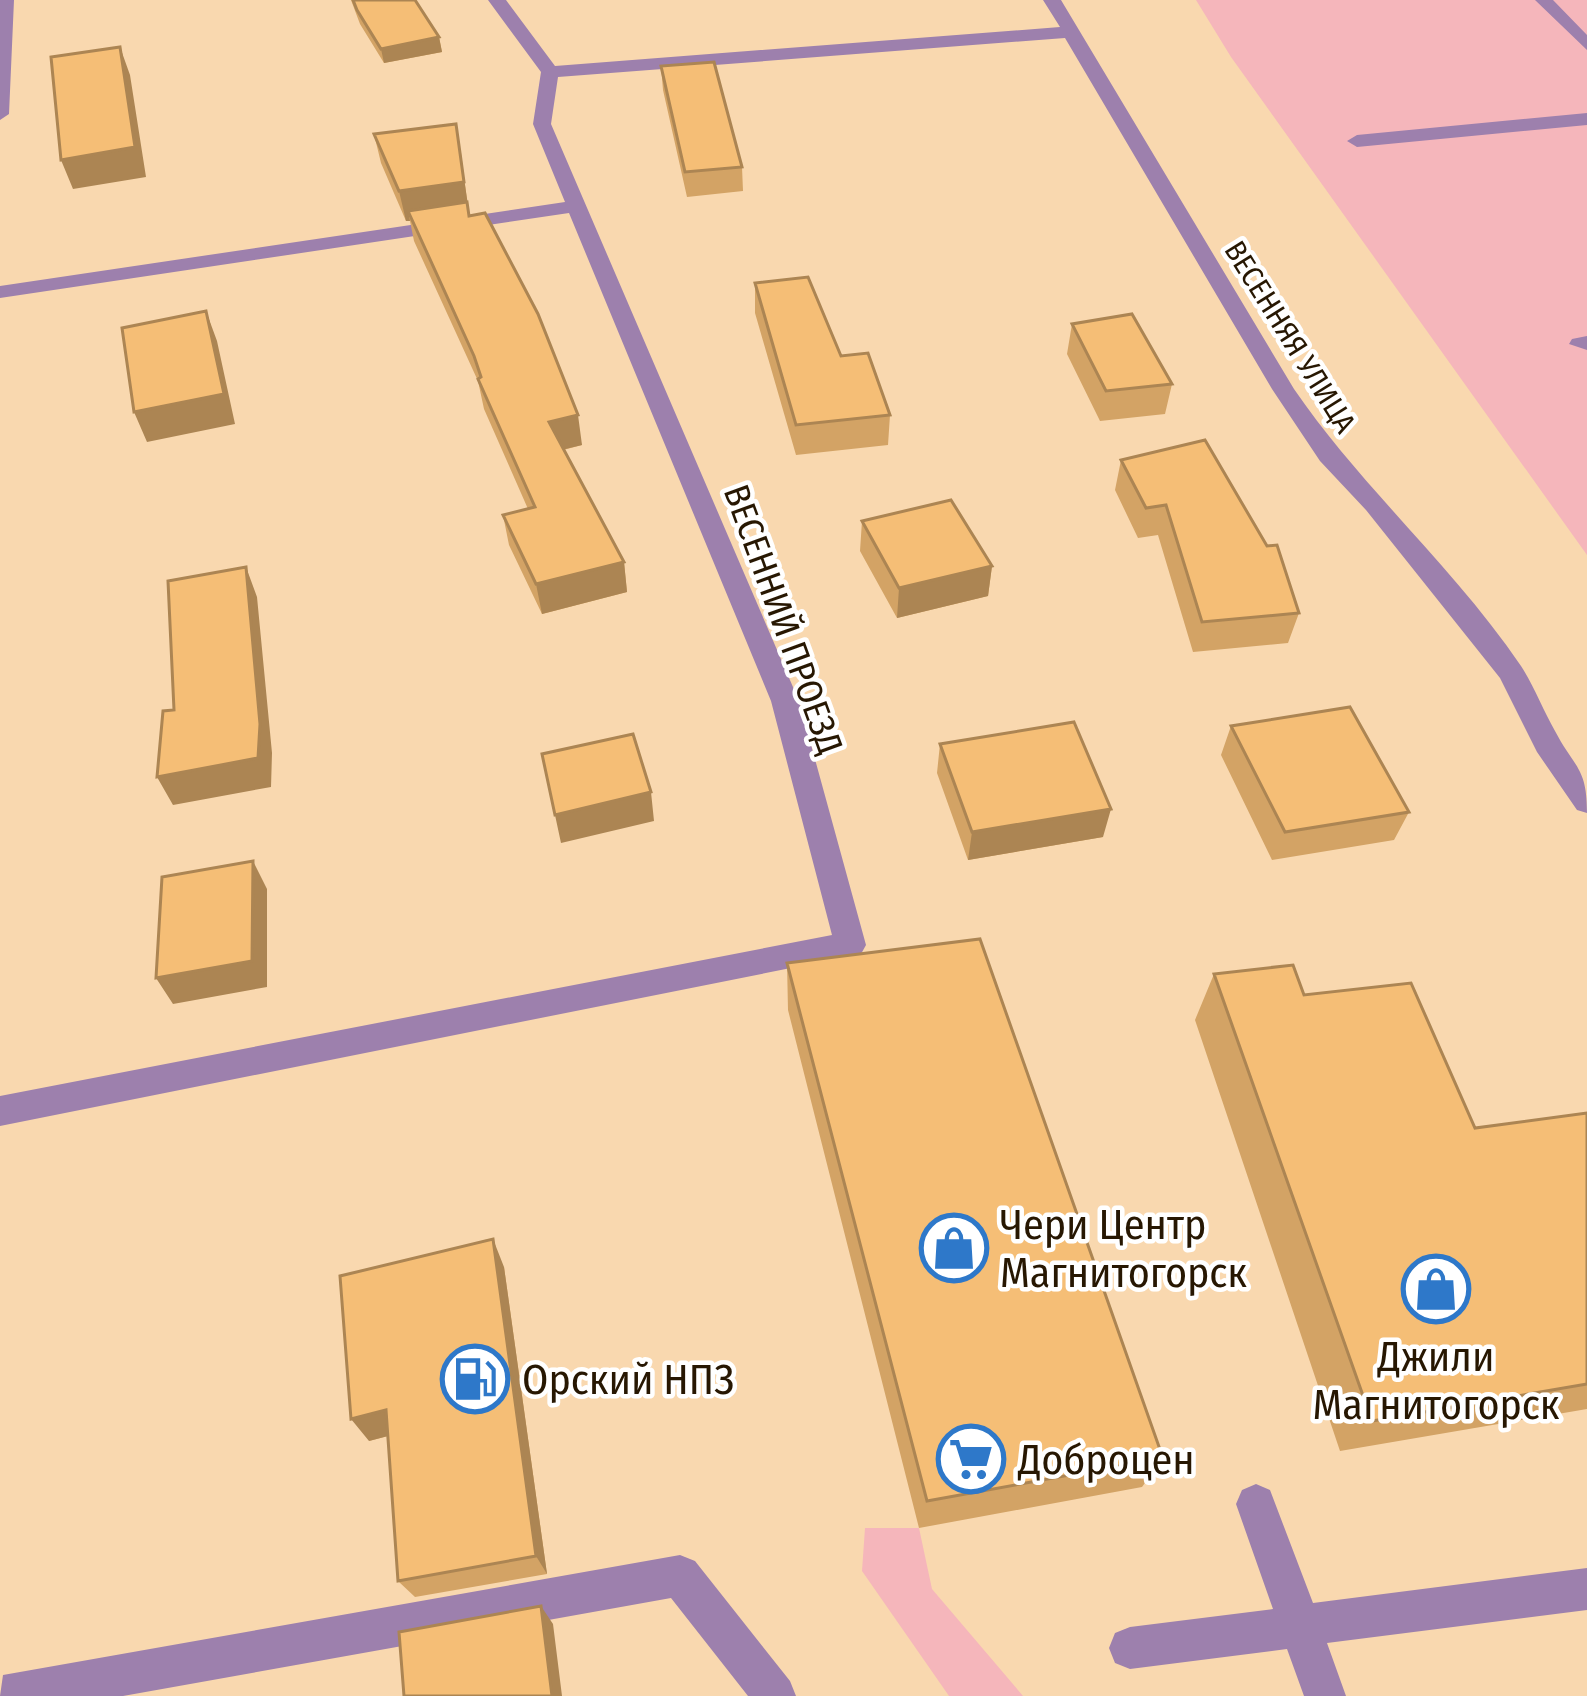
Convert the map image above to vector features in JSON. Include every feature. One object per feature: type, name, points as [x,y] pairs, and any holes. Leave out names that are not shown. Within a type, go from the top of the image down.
[{"type":"street","points":[[0,114],[5,0]]},
{"type":"street","points":[[496,0],[550,72],[1069,32]]},
{"type":"street","name":"ВЕСЕННЯЯ УЛИЦА","points":[[1052,0],[1328,456],[1375,504],[1511,673],[1547,744],[1587,802]]},
{"type":"street","points":[[1544,0],[1587,45]]},
{"type":"street","name":"ВЕСЕННИЙ ПРОЕЗД","points":[[0,1111],[850,945],[784,701],[542,124],[550,72]]},
{"type":"street","points":[[1357,141],[1587,119]]},
{"type":"street","points":[[0,292],[577,206]]},
{"type":"street","points":[[1256,1504],[1325,1696]]},
{"type":"street","points":[[3,1696],[680,1576],[775,1696]]},
{"type":"street","points":[[1130,1648],[1587,1589]]},
{"type":"shaded area","points":[[1196,0],[1587,0],[1587,555],[1231,57]]},
{"type":"shaded area","points":[[865,1528],[919,1528],[932,1589],[1023,1696],[949,1696],[862,1571]]},
{"type":"building","points":[[353,0],[415,0],[439,37],[381,49]]},
{"type":"building","points":[[120,47],[135,147],[61,160],[51,57]]},
{"type":"building","points":[[714,62],[742,167],[685,172],[661,66]]},
{"type":"building","points":[[456,124],[464,182],[399,191],[374,134]]},
{"type":"building","points":[[467,202],[469,216],[485,213],[538,314],[578,415],[549,422],[624,562],[536,584],[503,515],[535,507],[408,211]]},
{"type":"building","points":[[808,277],[841,356],[868,353],[890,415],[796,425],[755,283]]},
{"type":"building","points":[[206,311],[224,394],[134,412],[122,328]]},
{"type":"building","points":[[1132,314],[1172,384],[1106,391],[1072,324]]},
{"type":"building","points":[[1205,440],[1267,546],[1277,545],[1299,613],[1202,622],[1166,505],[1146,508],[1121,460]]},
{"type":"building","points":[[951,500],[992,566],[899,588],[862,521]]},
{"type":"building","points":[[246,567],[260,724],[258,758],[157,777],[163,711],[174,710],[168,581]]},
{"type":"building","points":[[1350,707],[1409,812],[1285,832],[1231,726]]},
{"type":"building","points":[[1074,722],[1111,809],[972,832],[940,744]]},
{"type":"building","points":[[633,734],[651,792],[555,815],[542,754]]},
{"type":"building","points":[[253,861],[252,961],[156,978],[162,877]]},
{"type":"building","name":"Чери Центр Магнитогорск","points":[[980,939],[1163,1458],[927,1501],[787,963]]},
{"type":"building","name":"Джили Магнитогорск","points":[[1293,965],[1304,995],[1411,983],[1475,1128],[1587,1113],[1587,1384],[1372,1421],[1214,974]]},
{"type":"building","points":[[493,1239],[536,1556],[398,1581],[386,1410],[351,1419],[340,1276]]},
{"type":"building","points":[[541,1606],[552,1696],[404,1696],[399,1632]]},
{"type":"place","name":"Чери Центр Магнитогорск","points":[[954,1248]]},
{"type":"place","name":"Джили Магнитогорск","points":[[1436,1289]]},
{"type":"place","name":"Орский НПЗ","points":[[475,1379]]},
{"type":"place","name":"Доброцен","points":[[971,1459]]}]
